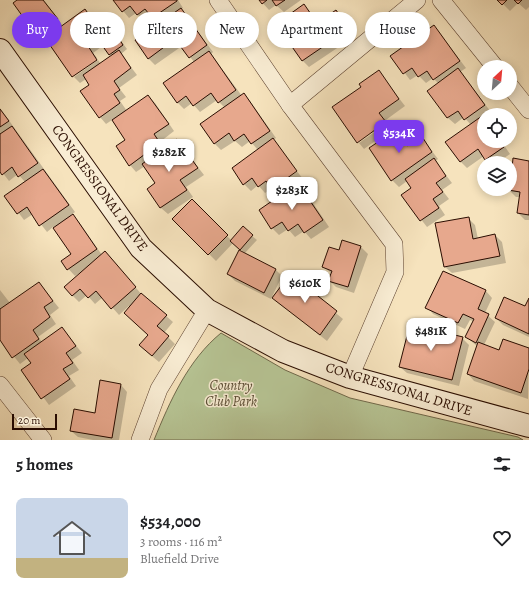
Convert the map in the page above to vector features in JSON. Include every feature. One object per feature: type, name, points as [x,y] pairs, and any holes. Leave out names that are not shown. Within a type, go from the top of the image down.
[{"type":"street","points":[[218,0],[290,105],[394,244],[395,272],[350,377]]},
{"type":"street","points":[[290,105],[417,0]]},
{"type":"street","points":[[442,0],[489,60]]},
{"type":"street","name":"CONGRESSIONAL DRIVE","points":[[0,50],[141,248],[207,310],[283,351],[350,377],[529,426]]},
{"type":"street","points":[[517,95],[529,110]]},
{"type":"street","points":[[140,440],[159,389],[207,310]]},
{"type":"street","points":[[0,385],[43,440]]},
{"type":"green space","name":"Country Club Park","points":[[221,333],[285,370],[350,398],[518,437],[523,440],[154,440],[181,382],[199,356]]},
{"type":"building","points":[[17,0],[43,0],[52,12],[19,12],[13,3]]},
{"type":"building","points":[[113,0],[177,0],[161,12],[147,12],[145,9],[141,12],[135,12],[130,6],[122,12]]},
{"type":"building","points":[[259,0],[267,0],[262,4]]},
{"type":"building","points":[[272,0],[285,0],[276,6]]},
{"type":"building","points":[[497,0],[507,0],[502,5]]},
{"type":"building","points":[[514,0],[522,0],[518,4]]},
{"type":"building","points":[[304,4],[309,12],[293,12]]},
{"type":"building","points":[[181,8],[184,12],[175,12]]},
{"type":"building","points":[[70,20],[70,48],[89,48],[97,60],[72,77],[52,48],[62,48],[62,26]]},
{"type":"building","points":[[434,25],[460,61],[433,80],[427,71],[418,77],[412,68],[403,74],[390,56],[401,48],[430,48],[430,28]]},
{"type":"building","points":[[197,31],[205,42],[205,46],[189,58],[182,48],[197,48]]},
{"type":"building","points":[[104,48],[119,48],[109,55]]},
{"type":"building","points":[[140,48],[163,48],[148,59]]},
{"type":"building","points":[[293,48],[321,48],[302,61]]},
{"type":"building","points":[[119,50],[131,68],[114,81],[120,90],[114,94],[120,103],[99,118],[80,91],[89,85],[83,75]]},
{"type":"building","points":[[209,51],[236,90],[218,103],[211,93],[193,106],[186,96],[177,103],[163,83]]},
{"type":"building","points":[[458,68],[477,94],[477,100],[481,100],[485,105],[481,108],[477,108],[477,111],[464,120],[458,111],[447,118],[427,91]]},
{"type":"building","points":[[379,70],[399,99],[379,113],[386,122],[357,143],[332,107],[361,87],[359,84]]},
{"type":"building","points":[[244,93],[270,131],[251,144],[244,134],[234,141],[229,133],[214,144],[200,124]]},
{"type":"building","points":[[148,95],[169,124],[154,134],[160,143],[129,166],[116,146],[125,140],[112,120]]},
{"type":"building","points":[[0,109],[9,121],[0,127]]},
{"type":"building","points":[[477,120],[477,148],[503,148],[491,156],[482,156],[478,149],[460,162],[445,142]]},
{"type":"building","points":[[12,126],[38,163],[18,177],[12,167],[2,175],[0,172],[0,134]]},
{"type":"building","points":[[396,130],[407,146],[421,135],[432,152],[391,181],[369,148]]},
{"type":"building","points":[[273,138],[297,171],[272,189],[266,181],[258,187],[252,178],[243,185],[232,168]]},
{"type":"building","points":[[177,139],[198,168],[180,180],[187,190],[160,208],[147,189],[155,183],[142,164]]},
{"type":"building","points":[[434,158],[446,176],[436,183],[443,192],[433,199],[439,208],[420,221],[401,195],[411,188],[405,179]]},
{"type":"building","points":[[517,159],[529,161],[529,215],[517,213],[520,192],[517,192]]},
{"type":"building","points":[[43,169],[69,205],[39,226],[27,207],[17,214],[4,196]]},
{"type":"building","points":[[298,183],[323,220],[304,233],[298,224],[288,231],[282,222],[271,229],[259,210]]},
{"type":"building","points":[[192,199],[228,235],[208,255],[172,219]]},
{"type":"building","points":[[73,214],[97,249],[67,270],[61,261],[71,254],[53,228]]},
{"type":"building","points":[[469,217],[473,239],[495,234],[500,256],[444,267],[435,223]]},
{"type":"building","points":[[243,226],[253,235],[240,250],[230,241]]},
{"type":"building","points":[[342,240],[361,246],[348,287],[328,281],[332,271],[322,267],[329,247],[339,250]]},
{"type":"building","points":[[239,250],[276,269],[264,293],[227,274]]},
{"type":"building","points":[[105,251],[136,287],[111,309],[96,291],[88,298],[80,289],[72,296],[64,287]]},
{"type":"building","points":[[443,271],[486,290],[478,309],[489,314],[476,343],[465,337],[474,319],[463,314],[458,323],[425,308]]},
{"type":"building","points":[[290,274],[337,311],[320,335],[272,298]]},
{"type":"building","points":[[39,282],[53,301],[44,307],[50,317],[33,330],[39,339],[12,358],[0,340],[0,309]]},
{"type":"building","points":[[141,293],[167,315],[157,326],[169,336],[152,356],[139,345],[148,335],[124,313]]},
{"type":"building","points":[[504,297],[525,306],[529,298],[529,334],[495,318]]},
{"type":"building","points":[[410,324],[463,337],[452,380],[399,367]]},
{"type":"building","points":[[62,327],[76,346],[66,353],[73,363],[63,369],[70,379],[41,399],[21,370],[31,363],[24,354]]},
{"type":"building","points":[[503,339],[529,348],[529,369],[521,393],[467,374],[478,342],[499,350]]},
{"type":"building","points":[[100,380],[121,384],[112,438],[70,431],[74,409],[95,413]]}]
